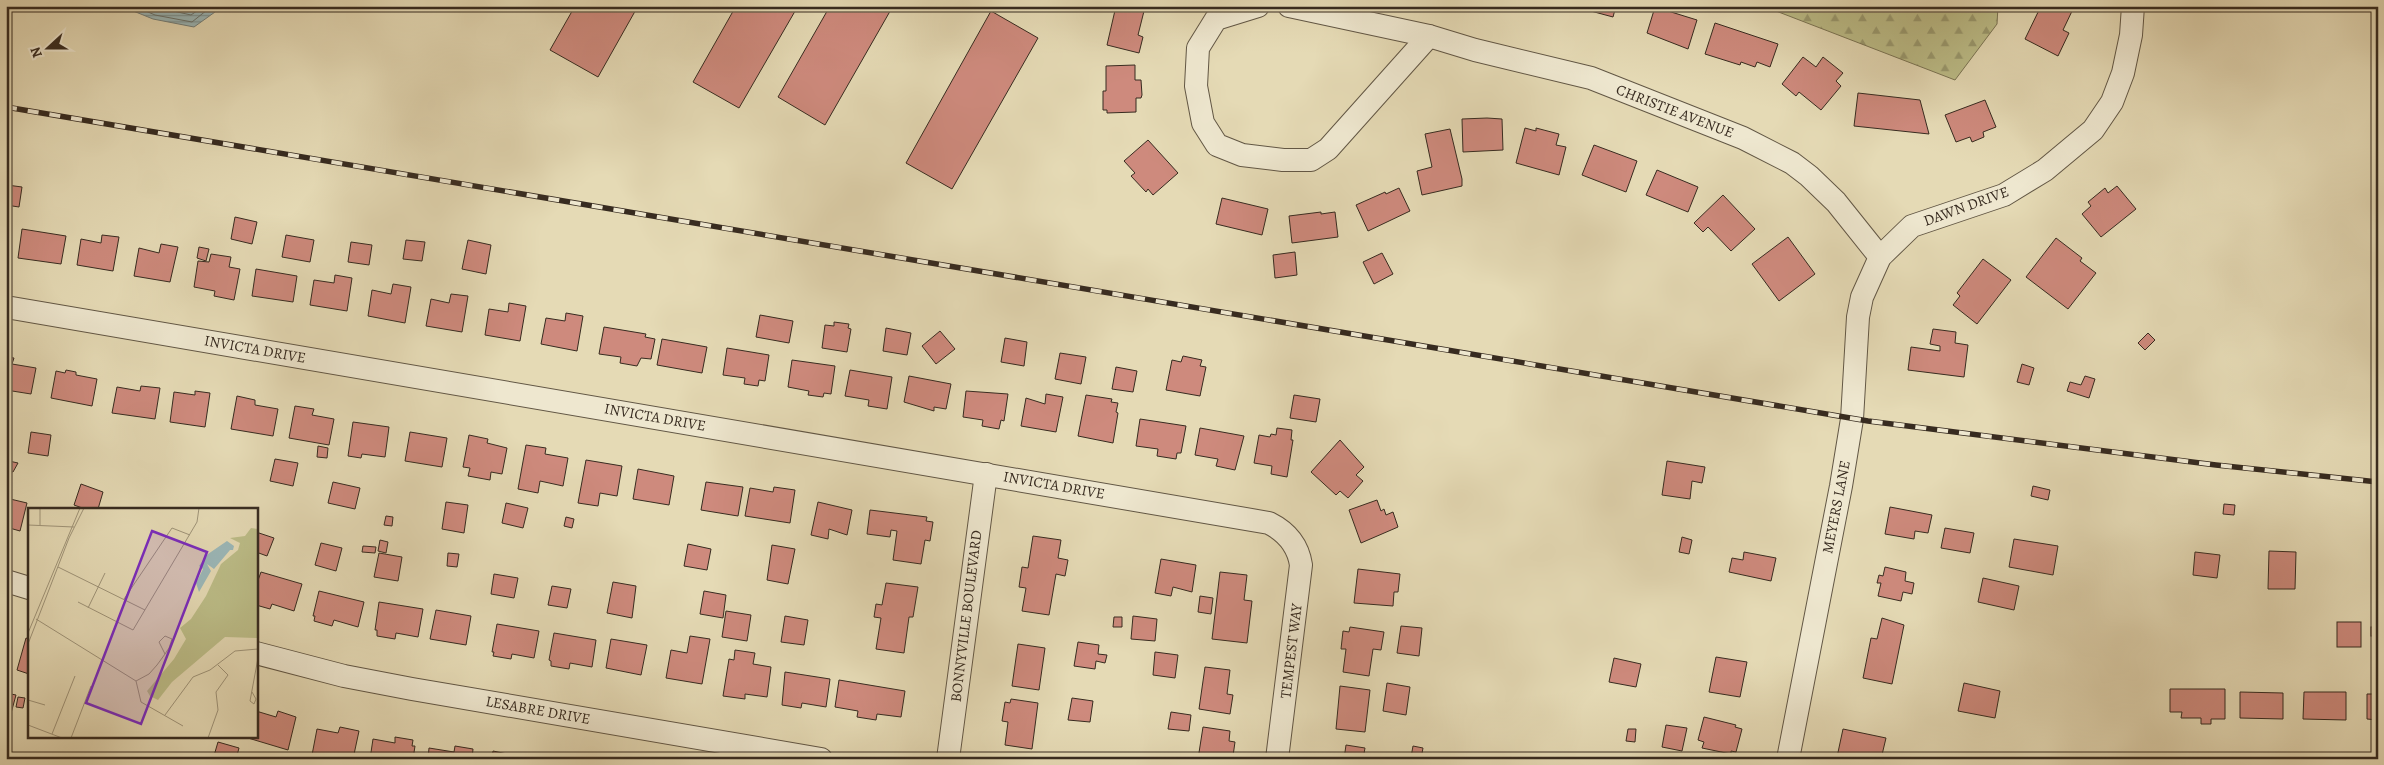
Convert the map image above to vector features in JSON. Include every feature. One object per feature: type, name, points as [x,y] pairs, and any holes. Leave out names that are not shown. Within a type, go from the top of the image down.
[{"type":"street","points":[[1258,6],[1216,19],[1198,48],[1196,86],[1202,123],[1218,145],[1242,155],[1283,160],[1311,160],[1328,149],[1429,36]]},
{"type":"street","name":"CHRISTIE AVENUE","points":[[1289,6],[1429,36],[1475,50],[1591,78],[1743,138],[1772,151],[1809,176],[1836,202],[1880,257]]},
{"type":"street","name":"DAWN DRIVE","points":[[1880,257],[1912,226],[2004,194],[2045,170],[2086,137],[2102,119],[2112,102],[2120,80],[2131,35],[2133,6]]},
{"type":"street","name":"MEYERS LANE","points":[[1788,759],[1849,438],[1862,297],[1880,257]]},
{"type":"street","name":"INVICTA DRIVE","points":[[6,307],[1259,520],[1277,527],[1295,545]]},
{"type":"street","name":"BONNYVILLE BOULEVARD","points":[[948,759],[986,474]]},
{"type":"street","name":"TEMPEST WAY","points":[[1277,759],[1301,565],[1295,545]]},
{"type":"street","points":[[6,581],[28,588]]},
{"type":"street","name":"LESABRE DRIVE","points":[[258,654],[344,676],[412,689],[821,759]]},
{"type":"green space","points":[[1763,6],[1998,6],[1997,24],[1955,80]]},
{"type":"water","points":[[121,6],[217,6],[215,12],[194,27],[153,19]]},
{"type":"building","points":[[575,6],[638,6],[598,77],[550,50]]},
{"type":"building","points":[[736,6],[798,6],[739,108],[693,82]]},
{"type":"building","points":[[830,6],[893,6],[825,125],[778,97]]},
{"type":"building","points":[[1116,6],[1145,7],[1138,35],[1143,37],[1139,53],[1107,45]]},
{"type":"building","points":[[1582,6],[1616,6],[1613,17],[1587,10],[1588,8]]},
{"type":"building","points":[[2041,6],[2067,6],[2073,9],[2063,30],[2069,33],[2058,56],[2025,39]]},
{"type":"building","points":[[1655,7],[1697,20],[1688,49],[1647,33]]},
{"type":"building","points":[[991,11],[1038,38],[952,189],[906,163]]},
{"type":"building","points":[[1715,23],[1778,44],[1770,67],[1757,62],[1755,67],[1741,62],[1740,65],[1705,54]]},
{"type":"building","points":[[1803,57],[1816,67],[1823,57],[1843,73],[1836,81],[1841,86],[1821,110],[1799,92],[1796,96],[1782,84]]},
{"type":"building","points":[[1135,65],[1135,80],[1141,80],[1142,95],[1141,98],[1136,98],[1136,112],[1107,113],[1107,110],[1103,110],[1103,91],[1106,91],[1106,66]]},
{"type":"building","points":[[1858,93],[1920,100],[1929,134],[1854,126]]},
{"type":"building","points":[[1985,100],[1996,127],[1983,132],[1984,137],[1972,142],[1970,137],[1956,142],[1945,115]]},
{"type":"building","points":[[1462,119],[1502,119],[1503,150],[1463,152]]},
{"type":"building","points":[[1525,128],[1536,131],[1536,128],[1559,134],[1556,145],[1566,147],[1559,175],[1516,163]]},
{"type":"building","points":[[1450,129],[1462,186],[1422,195],[1417,171],[1432,167],[1425,134]]},
{"type":"building","points":[[1148,140],[1178,173],[1153,195],[1148,189],[1146,192],[1131,176],[1135,173],[1124,161]]},
{"type":"building","points":[[1594,145],[1637,161],[1626,192],[1582,175]]},
{"type":"building","points":[[1657,170],[1698,187],[1688,212],[1646,195]]},
{"type":"building","points":[[7,185],[22,187],[19,207],[6,205]]},
{"type":"building","points":[[2117,186],[2136,209],[2101,237],[2082,214],[2091,206],[2088,202],[2105,188],[2108,193]]},
{"type":"building","points":[[1399,188],[1410,211],[1368,231],[1356,205]]},
{"type":"building","points":[[1723,195],[1755,229],[1731,251],[1708,227],[1703,232],[1694,223]]},
{"type":"building","points":[[1222,198],[1268,209],[1262,235],[1216,224]]},
{"type":"building","points":[[1321,212],[1321,214],[1335,212],[1338,237],[1292,243],[1289,216]]},
{"type":"building","points":[[235,217],[257,222],[252,244],[231,239]]},
{"type":"building","points":[[22,229],[66,236],[61,264],[18,258]]},
{"type":"building","points":[[102,235],[119,237],[113,271],[77,265],[81,239],[101,243]]},
{"type":"building","points":[[286,235],[314,240],[310,262],[282,257]]},
{"type":"building","points":[[1788,237],[1815,274],[1779,301],[1752,264]]},
{"type":"building","points":[[2056,238],[2082,258],[2080,261],[2096,273],[2068,309],[2026,277]]},
{"type":"building","points":[[406,240],[425,242],[422,261],[403,259]]},
{"type":"building","points":[[468,240],[491,245],[486,274],[462,269]]},
{"type":"building","points":[[351,242],[372,245],[369,265],[348,262]]},
{"type":"building","points":[[161,244],[178,247],[170,282],[134,276],[139,248],[159,253]]},
{"type":"building","points":[[199,247],[209,249],[206,261],[197,258]]},
{"type":"building","points":[[1295,252],[1297,275],[1275,278],[1273,255]]},
{"type":"building","points":[[1382,253],[1393,274],[1374,284],[1363,262]]},
{"type":"building","points":[[211,254],[231,257],[229,267],[240,269],[234,300],[214,296],[215,291],[194,287],[198,261],[209,262]]},
{"type":"building","points":[[1983,259],[2011,280],[1977,324],[1953,305],[1960,296],[1957,293]]},
{"type":"building","points":[[256,269],[297,276],[293,302],[252,296]]},
{"type":"building","points":[[335,275],[352,278],[347,311],[310,305],[314,280],[334,283]]},
{"type":"building","points":[[393,284],[411,287],[405,323],[368,316],[372,290],[391,294]]},
{"type":"building","points":[[451,294],[468,296],[462,332],[426,326],[431,299],[449,303]]},
{"type":"building","points":[[509,303],[526,306],[520,341],[485,335],[489,309],[508,312]]},
{"type":"building","points":[[566,313],[583,316],[577,351],[541,344],[546,318],[565,321]]},
{"type":"building","points":[[760,315],[793,321],[789,343],[756,337]]},
{"type":"building","points":[[834,322],[849,324],[848,328],[851,329],[847,352],[822,348],[825,325],[834,326]]},
{"type":"building","points":[[604,327],[646,334],[645,337],[655,339],[651,359],[641,358],[637,366],[620,363],[621,357],[599,354]]},
{"type":"building","points":[[886,328],[911,333],[907,355],[883,351]]},
{"type":"building","points":[[1933,329],[1956,332],[1955,343],[1968,345],[1964,377],[1908,370],[1911,347],[1940,351],[1940,346],[1930,344]]},
{"type":"building","points":[[940,331],[955,349],[936,364],[922,346]]},
{"type":"building","points":[[2148,333],[2155,340],[2145,350],[2138,343]]},
{"type":"building","points":[[1005,338],[1027,342],[1024,366],[1001,362]]},
{"type":"building","points":[[662,339],[707,347],[702,373],[657,365]]},
{"type":"building","points":[[727,348],[769,355],[765,381],[759,380],[758,386],[744,384],[745,378],[723,375]]},
{"type":"building","points":[[1060,353],[1086,357],[1081,384],[1055,379]]},
{"type":"building","points":[[1183,356],[1202,360],[1200,366],[1206,367],[1200,396],[1166,390],[1172,360],[1181,362]]},
{"type":"building","points":[[6,357],[14,358],[12,364],[36,368],[31,394],[6,390]]},
{"type":"building","points":[[792,360],[835,366],[831,394],[824,393],[823,397],[808,395],[809,391],[788,387]]},
{"type":"building","points":[[2022,364],[2034,368],[2029,385],[2017,382]]},
{"type":"building","points":[[1116,367],[1137,371],[1133,392],[1112,389]]},
{"type":"building","points":[[66,370],[76,372],[76,375],[97,379],[92,406],[51,398],[56,371],[65,373]]},
{"type":"building","points":[[850,370],[892,377],[887,409],[868,406],[869,400],[845,396]]},
{"type":"building","points":[[909,376],[951,384],[946,409],[934,407],[934,411],[904,402]]},
{"type":"building","points":[[2085,376],[2095,379],[2089,398],[2067,391],[2070,382],[2081,385]]},
{"type":"building","points":[[141,386],[160,388],[155,419],[112,413],[117,387],[140,391]]},
{"type":"building","points":[[195,391],[210,393],[205,427],[170,422],[174,392],[195,395]]},
{"type":"building","points":[[966,391],[1008,394],[1004,421],[1001,420],[999,429],[982,426],[983,420],[963,417]]},
{"type":"building","points":[[1046,394],[1063,397],[1056,432],[1021,426],[1026,398],[1045,404]]},
{"type":"building","points":[[1086,395],[1112,399],[1111,402],[1118,403],[1113,443],[1078,436]]},
{"type":"building","points":[[1294,395],[1320,399],[1316,422],[1290,418]]},
{"type":"building","points":[[237,396],[255,400],[255,405],[278,409],[273,436],[231,429]]},
{"type":"building","points":[[295,406],[314,409],[312,415],[334,419],[329,445],[289,438]]},
{"type":"building","points":[[1140,419],[1186,426],[1181,453],[1177,453],[1176,459],[1157,456],[1158,449],[1136,446]]},
{"type":"building","points":[[353,422],[389,427],[385,457],[362,454],[361,458],[348,456]]},
{"type":"building","points":[[1200,428],[1244,436],[1235,470],[1216,466],[1218,459],[1195,455]]},
{"type":"building","points":[[1277,428],[1292,430],[1291,440],[1293,440],[1287,477],[1271,474],[1272,466],[1254,463],[1259,435],[1270,437],[1271,434],[1276,435]]},
{"type":"building","points":[[31,432],[51,435],[48,456],[28,453]]},
{"type":"building","points":[[410,432],[447,438],[442,467],[405,461]]},
{"type":"building","points":[[469,435],[488,439],[487,443],[507,448],[502,474],[491,472],[490,480],[468,476],[470,468],[463,467]]},
{"type":"building","points":[[1340,440],[1364,467],[1356,475],[1363,481],[1348,498],[1340,491],[1336,495],[1311,472]]},
{"type":"building","points":[[526,445],[546,448],[545,454],[568,458],[563,486],[540,481],[538,493],[518,489]]},
{"type":"building","points":[[318,446],[328,448],[327,458],[317,457]]},
{"type":"building","points":[[275,459],[298,463],[293,486],[270,481]]},
{"type":"building","points":[[586,460],[622,466],[617,496],[600,493],[598,506],[578,503]]},
{"type":"building","points":[[9,461],[18,463],[13,472],[8,471]]},
{"type":"building","points":[[1667,461],[1705,467],[1702,483],[1692,481],[1690,499],[1662,495]]},
{"type":"building","points":[[638,469],[674,476],[669,505],[633,499]]},
{"type":"building","points":[[333,482],[360,488],[355,509],[328,503]]},
{"type":"building","points":[[706,482],[743,487],[738,516],[701,510]]},
{"type":"building","points":[[81,484],[103,492],[98,508],[82,508],[74,505]]},
{"type":"building","points":[[2033,486],[2050,490],[2048,500],[2031,496]]},
{"type":"building","points":[[774,487],[795,490],[790,523],[745,516],[750,488],[773,492]]},
{"type":"building","points":[[6,498],[27,503],[20,531],[6,527]]},
{"type":"building","points":[[1377,500],[1381,511],[1384,509],[1386,515],[1393,512],[1398,527],[1361,543],[1349,510]]},
{"type":"building","points":[[446,502],[468,505],[464,533],[442,529]]},
{"type":"building","points":[[818,502],[852,510],[847,535],[829,529],[828,539],[811,535]]},
{"type":"building","points":[[506,503],[528,508],[523,528],[502,523]]},
{"type":"building","points":[[2224,504],[2235,505],[2234,515],[2223,514]]},
{"type":"building","points":[[1890,507],[1932,515],[1928,533],[1915,531],[1914,539],[1885,534]]},
{"type":"building","points":[[870,510],[927,517],[926,521],[933,522],[930,541],[925,540],[921,564],[893,560],[897,531],[891,530],[890,537],[867,534]]},
{"type":"building","points":[[386,516],[393,517],[392,526],[384,525]]},
{"type":"building","points":[[566,517],[574,519],[572,528],[564,526]]},
{"type":"building","points":[[1945,528],[1974,533],[1970,553],[1941,548]]},
{"type":"building","points":[[258,533],[274,538],[267,556],[258,553]]},
{"type":"building","points":[[1033,536],[1061,540],[1058,558],[1068,560],[1065,576],[1056,574],[1049,615],[1022,611],[1026,588],[1019,587],[1022,567],[1028,568]]},
{"type":"building","points":[[1682,537],[1692,540],[1689,554],[1679,552]]},
{"type":"building","points":[[2014,539],[2058,546],[2053,575],[2009,567]]},
{"type":"building","points":[[380,540],[388,542],[386,553],[378,551]]},
{"type":"building","points":[[321,543],[342,548],[336,571],[315,565]]},
{"type":"building","points":[[688,544],[711,549],[707,570],[684,566]]},
{"type":"building","points":[[772,545],[795,549],[788,584],[767,580]]},
{"type":"building","points":[[363,546],[376,547],[375,553],[362,552]]},
{"type":"building","points":[[2269,551],[2296,552],[2295,589],[2268,589]]},
{"type":"building","points":[[1744,552],[1776,558],[1771,581],[1729,572],[1732,558],[1743,560]]},
{"type":"building","points":[[2195,552],[2220,555],[2217,578],[2193,575]]},
{"type":"building","points":[[379,553],[402,557],[398,581],[374,577]]},
{"type":"building","points":[[448,553],[459,554],[457,567],[447,566]]},
{"type":"building","points":[[1161,559],[1196,565],[1192,592],[1173,587],[1171,596],[1155,593]]},
{"type":"building","points":[[1885,567],[1906,572],[1905,581],[1914,583],[1912,594],[1903,592],[1901,601],[1878,596],[1881,583],[1877,583],[1879,575],[1883,576]]},
{"type":"building","points":[[1358,569],[1400,574],[1398,592],[1394,592],[1393,606],[1354,603]]},
{"type":"building","points":[[261,572],[302,584],[294,611],[272,604],[270,609],[258,606],[258,580]]},
{"type":"building","points":[[1220,572],[1247,575],[1244,600],[1252,601],[1247,643],[1212,639]]},
{"type":"building","points":[[494,574],[518,578],[514,598],[491,594]]},
{"type":"building","points":[[1983,578],[2019,586],[2014,610],[1978,602]]},
{"type":"building","points":[[613,582],[636,586],[632,618],[607,613]]},
{"type":"building","points":[[886,583],[918,587],[913,617],[909,617],[904,653],[876,649],[881,618],[874,617],[876,604],[882,605]]},
{"type":"building","points":[[552,586],[571,589],[567,608],[548,605]]},
{"type":"building","points":[[319,591],[364,602],[358,627],[334,620],[332,626],[314,621],[315,616],[313,616]]},
{"type":"building","points":[[704,591],[726,595],[723,618],[700,614]]},
{"type":"building","points":[[1200,596],[1213,598],[1211,614],[1198,612]]},
{"type":"building","points":[[379,602],[423,609],[418,637],[396,633],[395,639],[377,636],[377,630],[375,630]]},
{"type":"building","points":[[436,610],[471,616],[466,645],[430,639]]},
{"type":"building","points":[[726,611],[751,615],[747,641],[722,637]]},
{"type":"building","points":[[785,616],[808,620],[804,645],[781,642]]},
{"type":"building","points":[[1133,616],[1157,619],[1155,641],[1131,639]]},
{"type":"building","points":[[1114,617],[1122,617],[1122,627],[1113,627]]},
{"type":"building","points":[[1882,618],[1904,625],[1892,684],[1863,678],[1871,638],[1877,639]]},
{"type":"building","points":[[2337,622],[2361,622],[2361,647],[2337,647]]},
{"type":"building","points":[[497,624],[539,631],[534,658],[512,654],[511,659],[493,656]]},
{"type":"building","points":[[1401,626],[1422,628],[1419,656],[1397,653]]},
{"type":"building","points":[[1350,627],[1384,632],[1381,650],[1373,649],[1369,676],[1343,672],[1346,649],[1341,649],[1343,631],[1349,632]]},
{"type":"building","points":[[2371,627],[2378,627],[2378,636],[2371,636]]},
{"type":"building","points":[[554,633],[596,640],[592,667],[570,663],[569,669],[551,666],[551,661],[549,660]]},
{"type":"building","points":[[690,636],[710,639],[702,684],[666,678],[671,650],[687,653]]},
{"type":"building","points":[[26,638],[28,639],[28,674],[17,670]]},
{"type":"building","points":[[611,639],[647,645],[641,675],[606,668]]},
{"type":"building","points":[[1078,642],[1099,645],[1098,654],[1107,655],[1105,663],[1096,661],[1095,669],[1074,666]]},
{"type":"building","points":[[1018,644],[1045,648],[1039,690],[1012,686]]},
{"type":"building","points":[[735,650],[755,653],[753,664],[771,667],[767,697],[745,694],[745,699],[723,696],[729,659],[734,660]]},
{"type":"building","points":[[1155,652],[1178,655],[1175,678],[1153,675]]},
{"type":"building","points":[[1716,657],[1747,662],[1740,697],[1709,692]]},
{"type":"building","points":[[1614,658],[1641,664],[1636,687],[1609,682]]},
{"type":"building","points":[[1205,667],[1230,670],[1227,694],[1233,695],[1230,714],[1199,709]]},
{"type":"building","points":[[785,672],[830,679],[826,707],[802,703],[801,708],[782,705]]},
{"type":"building","points":[[839,680],[905,691],[901,717],[877,714],[876,720],[857,717],[858,711],[835,707]]},
{"type":"building","points":[[1387,683],[1410,687],[1406,715],[1383,711]]},
{"type":"building","points":[[1964,683],[2000,691],[1995,718],[1958,711]]},
{"type":"building","points":[[1340,686],[1370,690],[1365,732],[1336,729]]},
{"type":"building","points":[[2170,689],[2225,689],[2225,719],[2211,719],[2211,724],[2201,724],[2201,718],[2181,718],[2182,712],[2170,712]]},
{"type":"building","points":[[2240,692],[2283,693],[2283,719],[2240,718]]},
{"type":"building","points":[[2304,692],[2346,692],[2346,720],[2303,719]]},
{"type":"building","points":[[6,693],[16,695],[10,717],[6,716]]},
{"type":"building","points":[[2367,694],[2378,694],[2378,720],[2367,719]]},
{"type":"building","points":[[18,697],[25,698],[23,708],[16,707]]},
{"type":"building","points":[[1072,698],[1093,701],[1090,722],[1068,720]]},
{"type":"building","points":[[1011,699],[1038,703],[1032,749],[1005,745],[1008,722],[1002,721],[1005,702],[1010,703]]},
{"type":"building","points":[[278,711],[296,717],[288,750],[248,738],[258,738],[258,712],[276,717]]},
{"type":"building","points":[[1171,712],[1191,715],[1189,731],[1168,729]]},
{"type":"building","points":[[1704,717],[1736,725],[1735,727],[1742,729],[1736,752],[1731,751],[1731,754],[1702,748],[1704,742],[1698,740]]},
{"type":"building","points":[[1666,725],[1687,728],[1682,751],[1662,747]]},
{"type":"building","points":[[340,727],[359,731],[353,759],[329,759],[312,755],[317,729],[338,733]]},
{"type":"building","points":[[1203,727],[1230,731],[1229,741],[1235,742],[1233,756],[1227,755],[1226,759],[1198,759]]},
{"type":"building","points":[[1628,729],[1636,729],[1635,742],[1626,741]]},
{"type":"building","points":[[1843,729],[1886,738],[1881,759],[1837,757]]},
{"type":"building","points":[[395,737],[413,740],[412,746],[415,746],[413,759],[370,759],[373,739],[395,743]]},
{"type":"building","points":[[218,742],[239,748],[236,759],[213,759]]},
{"type":"building","points":[[1346,745],[1365,748],[1363,759],[1344,759]]},
{"type":"building","points":[[455,746],[473,749],[472,759],[428,759],[429,748],[454,752]]},
{"type":"building","points":[[1413,746],[1423,748],[1421,759],[1411,757]]},
{"type":"building","points":[[493,751],[512,755],[512,759],[492,759]]},
{"type":"railway","points":[[6,107],[1868,421],[2216,465],[2378,482]]}]
